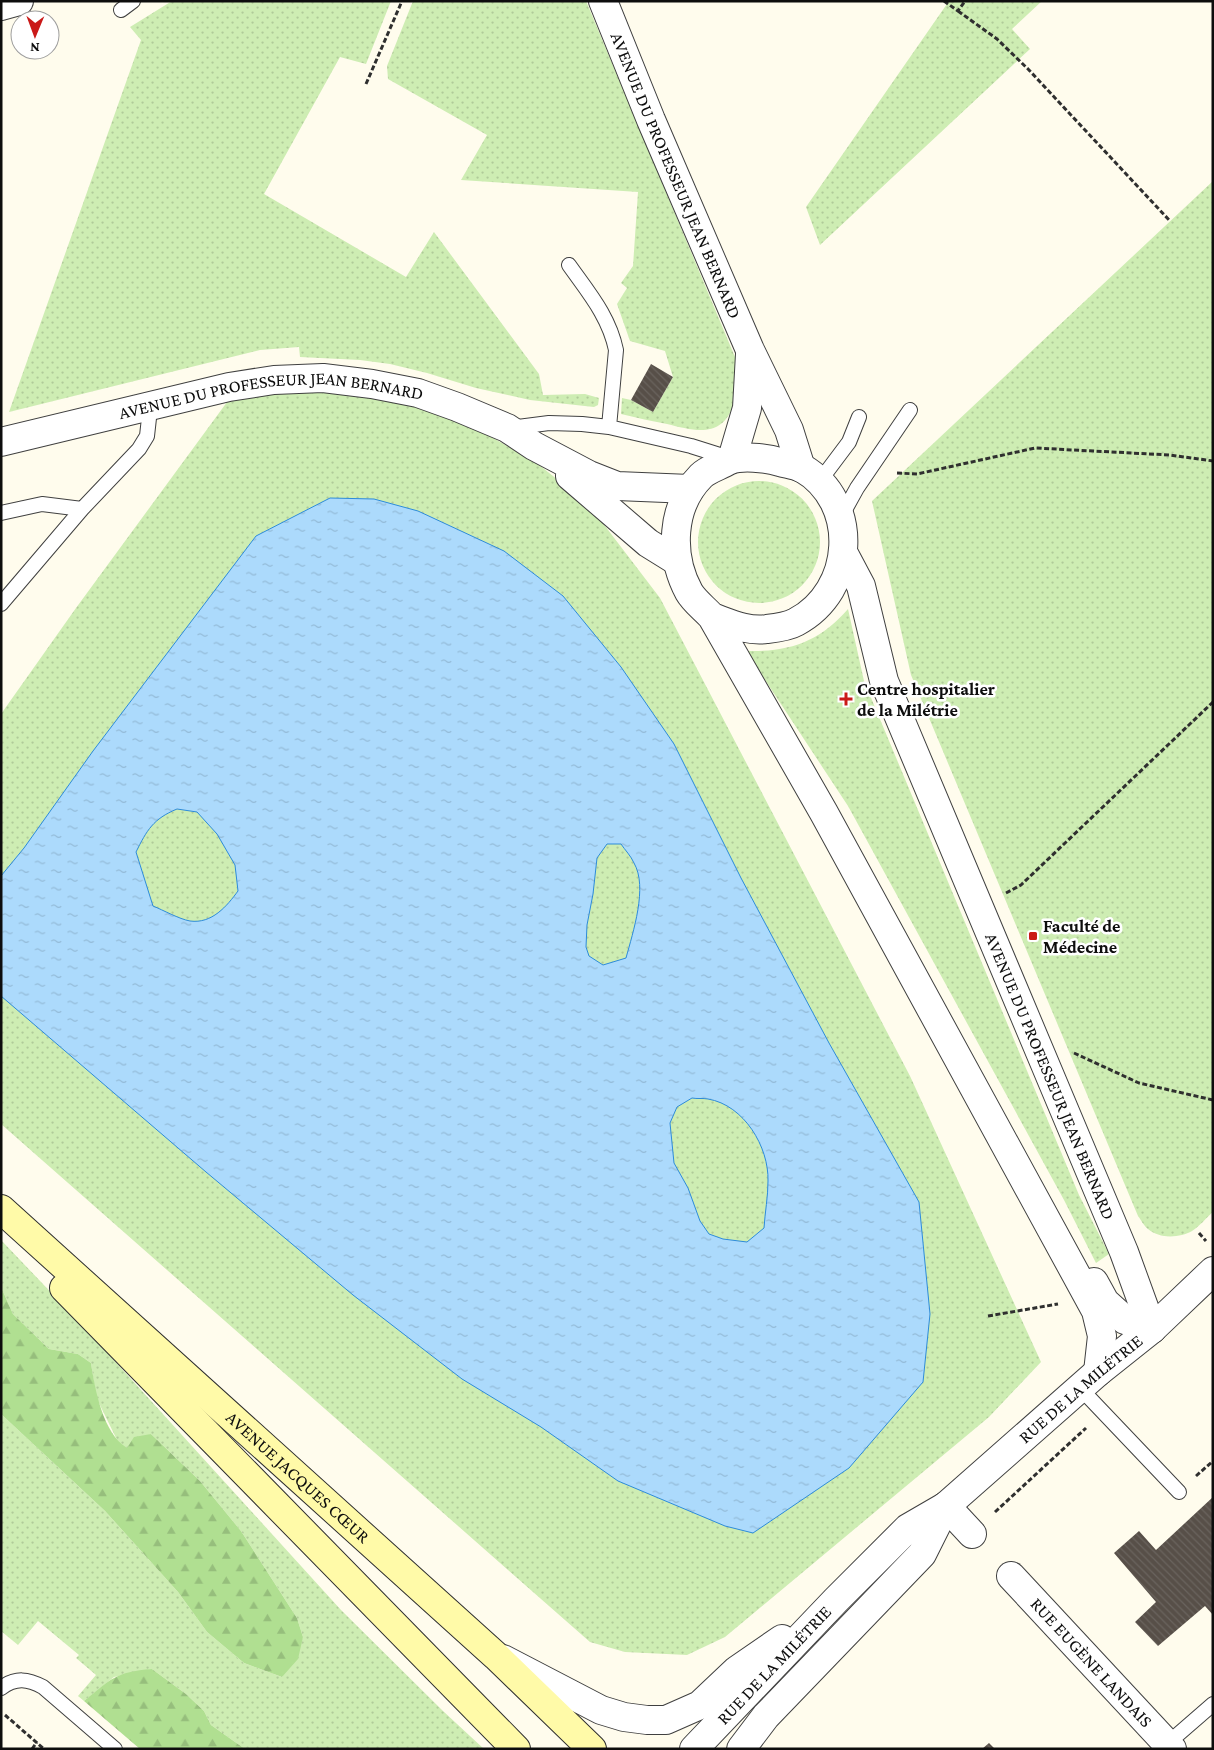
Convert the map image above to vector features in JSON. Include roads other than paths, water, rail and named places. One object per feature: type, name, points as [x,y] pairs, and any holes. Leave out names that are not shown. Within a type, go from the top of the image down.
[{"type":"main road","name":"AVENUE JACQUES CŒUR","points":[[1,1209],[496,1656],[592,1749]]},
{"type":"main road","name":"AVENUE JACQUES CŒUR","points":[[1,1225],[516,1749]]},
{"type":"street","points":[[1,6],[19,1]]},
{"type":"street","name":"AVENUE DU PROFESSEUR JEAN BERNARD","points":[[603,1],[651,120],[750,350],[810,475],[832,498],[841,517],[844,531],[844,552],[834,583],[820,604],[796,622],[766,630],[740,628],[712,617]]},
{"type":"street","name":"AVENUE DU PROFESSEUR JEAN BERNARD","points":[[732,459],[747,408],[750,350]]},
{"type":"street","name":"AVENUE DU PROFESSEUR JEAN BERNARD","points":[[1,442],[229,388],[274,380],[323,378],[372,384],[418,393],[457,407],[507,428],[534,446],[589,475],[617,486],[690,489]]},
{"type":"street","name":"AVENUE DU PROFESSEUR JEAN BERNARD","points":[[534,446],[648,543],[677,561]]},
{"type":"street","name":"AVENUE DU PROFESSEUR JEAN BERNARD","points":[[810,475],[768,458],[732,459],[703,474],[690,489],[679,513],[675,536],[677,561],[689,593],[712,617],[824,813],[1096,1311],[1102,1336],[1089,1380]]},
{"type":"street","name":"AVENUE DU PROFESSEUR JEAN BERNARD","points":[[844,552],[861,586],[884,681],[1120,1243],[1152,1328]]},
{"type":"street","name":"AVENUE DU PROFESSEUR JEAN BERNARD","points":[[982,1101],[1012,1128],[1105,1302],[1125,1320],[1152,1328]]},
{"type":"street","name":"RUE DE LA MILÉTRIE","points":[[694,1749],[836,1600],[908,1528],[946,1506],[1089,1380],[1152,1328],[1213,1271]]},
{"type":"street","points":[[946,1506],[972,1534]]},
{"type":"street","name":"RUE DE LA MILÉTRIE","points":[[741,1749],[766,1716],[922,1554],[946,1506]]},
{"type":"street","name":"RUE EUGÈNE LANDAIS","points":[[1011,1576],[1170,1746]]},
{"type":"street","points":[[496,1656],[601,1710],[624,1717],[666,1720],[700,1705],[737,1670],[836,1600]]},
{"type":"lane","points":[[121,10],[133,1]]},
{"type":"lane","points":[[569,265],[604,315],[614,340],[616,350],[610,428]]},
{"type":"lane","points":[[1,604],[82,509],[139,449],[147,436],[149,406]]},
{"type":"lane","points":[[841,517],[910,410]]},
{"type":"lane","points":[[810,475],[849,442],[859,417]]},
{"type":"lane","points":[[507,428],[549,423],[582,424],[610,428],[691,446],[732,459]]},
{"type":"lane","points":[[1,513],[42,504],[82,509]]},
{"type":"lane","points":[[1089,1380],[1179,1492]]},
{"type":"lane","points":[[1,1688],[10,1682],[21,1680],[33,1681],[43,1687],[116,1749]]},
{"type":"lane","points":[[1170,1746],[1213,1704]]},
{"type":"water","points":[[330,498],[374,499],[418,511],[504,551],[563,596],[621,667],[674,744],[741,878],[829,1043],[919,1202],[930,1314],[923,1382],[849,1468],[753,1533],[725,1526],[618,1481],[541,1427],[462,1379],[353,1295],[1,996],[1,876],[24,848],[93,751],[256,536]],"holes":[[[177,809],[197,812],[217,834],[235,865],[238,891],[224,908],[205,920],[186,920],[153,906],[136,852],[156,821]],[[607,844],[621,844],[634,863],[640,884],[638,910],[626,958],[603,965],[589,956],[586,947],[587,925],[597,858]],[[692,1098],[708,1099],[721,1103],[743,1119],[759,1142],[764,1155],[768,1181],[764,1228],[747,1242],[723,1239],[709,1234],[700,1221],[688,1188],[674,1163],[670,1123],[677,1107]]]},
{"type":"place","name":"Centre hospitalier de la Milétrie","points":[[846,699]]},
{"type":"place","name":"Faculté de Médecine","points":[[1033,936]]}]
